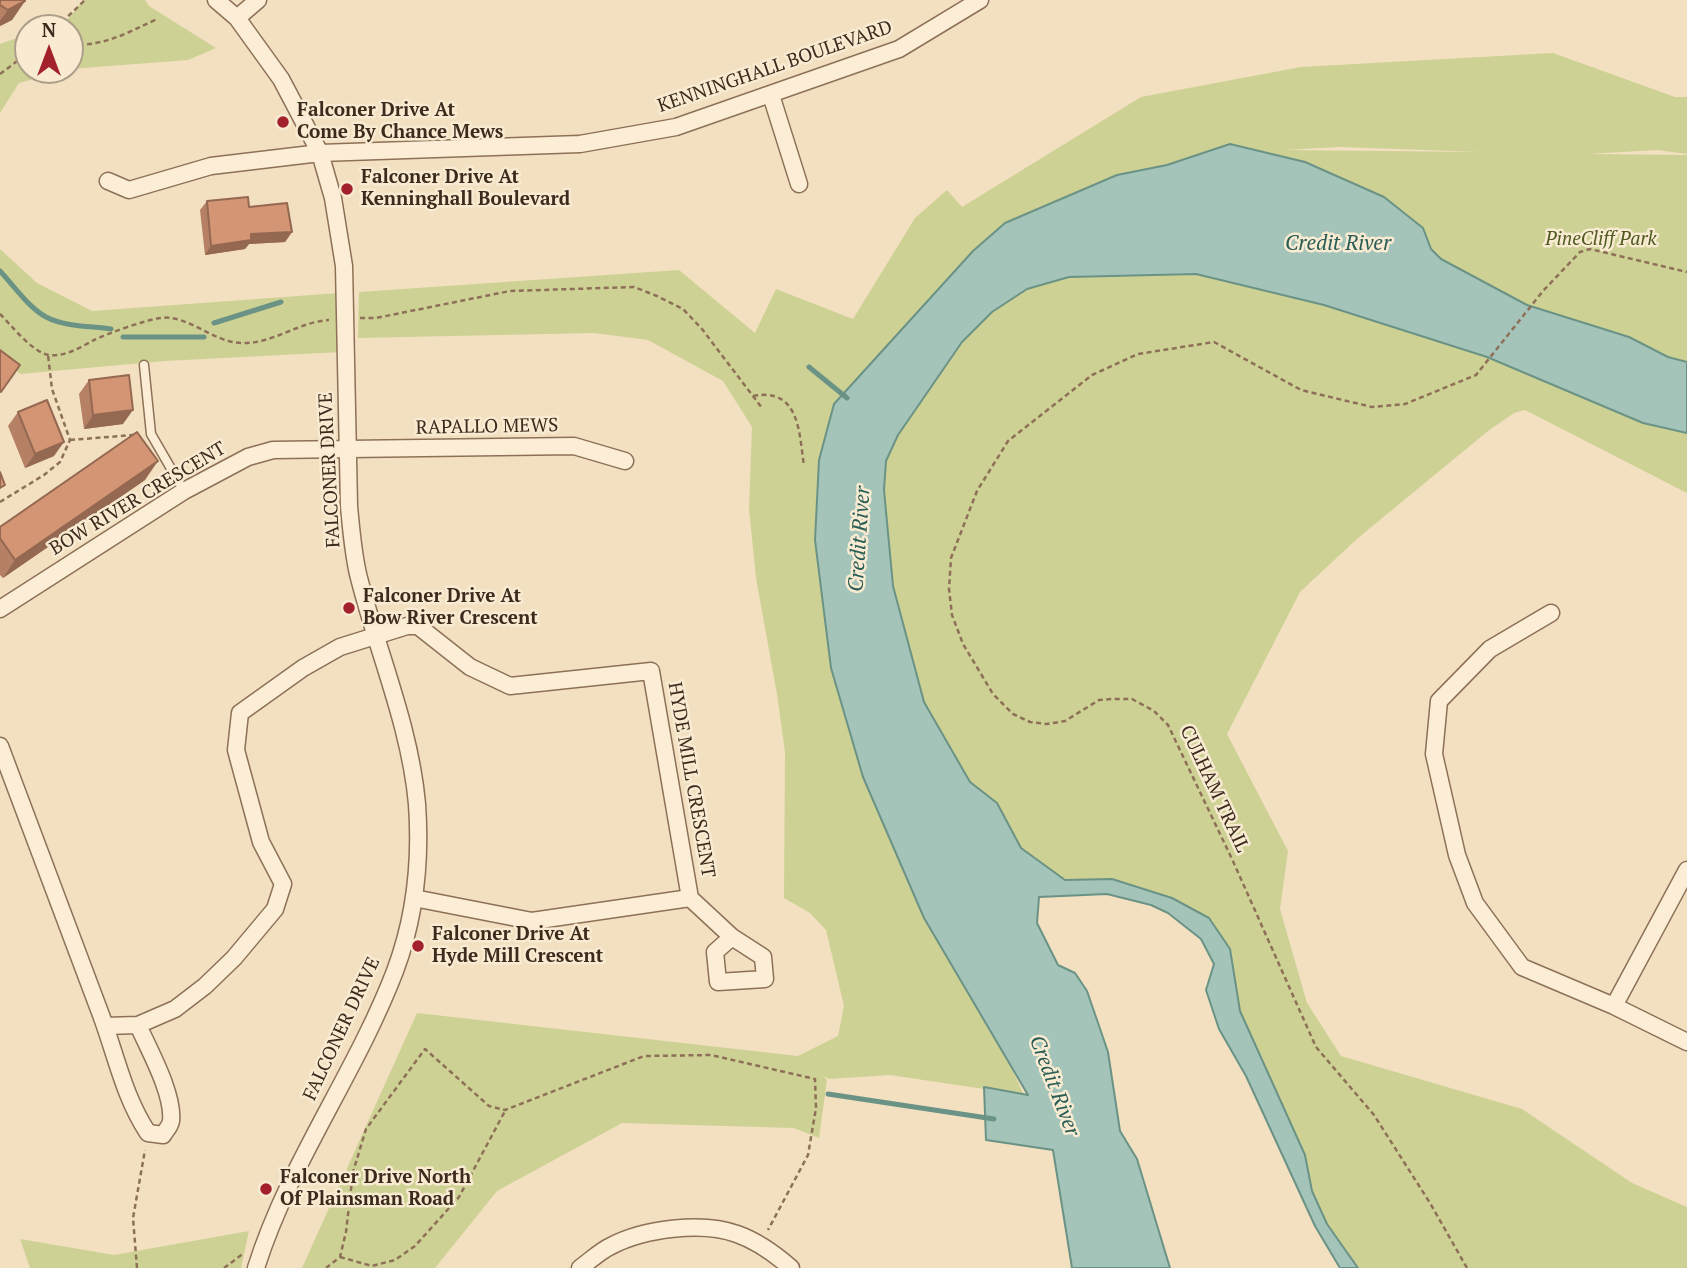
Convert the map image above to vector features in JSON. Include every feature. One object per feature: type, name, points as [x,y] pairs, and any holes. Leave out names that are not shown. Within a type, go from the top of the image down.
[{"type":"street","name":"FALCONER DRIVE","points":[[216,0],[237,18],[281,79],[320,153],[340,229],[344,266],[352,540],[358,573],[404,729],[413,773],[418,843],[414,898],[396,969],[381,1006],[287,1190],[266,1236],[256,1268]]},
{"type":"street","points":[[237,18],[258,0]]},
{"type":"street","name":"KENNINGHALL BOULEVARD","points":[[108,181],[129,190],[211,166],[320,153],[580,144],[676,127],[899,49],[980,0]]},
{"type":"street","points":[[771,95],[799,184]]},
{"type":"street","name":"RAPALLO MEWS","points":[[348,450],[574,446],[625,461]]},
{"type":"street","name":"BOW RIVER CRESCENT","points":[[0,609],[184,491],[248,457],[273,450],[348,450]]},
{"type":"street","points":[[1551,613],[1490,649],[1439,701],[1434,754],[1458,855],[1475,903],[1522,967],[1614,1006],[1687,1042]]},
{"type":"street","name":"HYDE MILL CRESCENT","points":[[377,636],[407,626],[418,626],[470,667],[510,686],[651,671],[690,898],[732,937]]},
{"type":"street","points":[[105,1026],[138,1025],[175,1009],[205,986],[234,958],[275,909],[283,884],[261,842],[236,750],[240,713],[303,667],[340,647],[377,636]]},
{"type":"street","points":[[0,746],[105,1026],[124,1084],[148,1133],[163,1135],[171,1124],[171,1111],[163,1082],[138,1025]]},
{"type":"street","points":[[1614,1006],[1687,870]]},
{"type":"street","name":"HYDE MILL CRESCENT","points":[[414,898],[532,921],[690,898]]},
{"type":"street","points":[[580,1268],[611,1246],[648,1232],[697,1228],[736,1233],[775,1253],[791,1268]]},
{"type":"lane","points":[[144,365],[151,434],[184,491]]},
{"type":"path","points":[[70,14],[85,0]]},
{"type":"path","points":[[84,44],[110,41],[157,19]]},
{"type":"path","name":"CULHAM TRAIL","points":[[1466,1268],[1430,1203],[1374,1115],[1316,1047],[1232,859],[1168,725],[1154,710],[1132,699],[1099,700],[1065,721],[1048,724],[1030,722],[1013,714],[993,694],[963,644],[952,615],[949,589],[951,558],[977,491],[1008,441],[1092,375],[1138,354],[1214,342],[1300,390],[1372,407],[1405,404],[1476,376],[1544,291],[1580,252],[1590,249],[1687,272]]},
{"type":"path","points":[[0,314],[37,350],[48,355],[74,351],[97,339],[162,317],[241,344],[266,340],[313,321],[376,318],[510,291],[634,288],[683,309],[702,329],[762,408]]},
{"type":"path","points":[[0,502],[60,462],[70,440],[52,389],[48,355]]},
{"type":"path","points":[[754,396],[765,394],[788,404],[795,415],[804,466]]},
{"type":"path","points":[[70,440],[151,434]]},
{"type":"path","points":[[327,1268],[340,1257],[346,1232],[353,1172],[366,1129],[425,1049],[489,1106],[505,1111],[644,1056],[711,1055],[815,1079],[816,1108],[808,1155],[760,1245]]},
{"type":"path","points":[[340,1257],[372,1266],[395,1259],[415,1246],[459,1197],[505,1111]]},
{"type":"path","points":[[137,1268],[133,1218],[148,1133]]},
{"type":"green space","points":[[83,0],[145,0],[149,6],[216,48],[188,60],[84,68],[84,14],[72,14]]},
{"type":"green space","points":[[14,39],[14,84],[18,84],[0,113],[0,44]]},
{"type":"green space","name":"PineCliff Park","points":[[1553,53],[1675,97],[1687,97],[1687,154],[1657,150],[1587,154],[1687,155],[1687,362],[1668,357],[1629,337],[1527,305],[1441,259],[1431,249],[1423,228],[1305,162],[1230,144],[1167,165],[1117,175],[1005,223],[973,251],[834,404],[831,668],[863,777],[924,918],[1007,1058],[1024,1095],[890,1075],[829,1079],[823,1076],[827,1080],[819,1138],[794,1128],[622,1123],[497,1191],[435,1268],[302,1268],[417,1013],[798,1056],[838,1036],[844,1006],[826,930],[810,913],[784,898],[785,752],[756,578],[749,509],[752,427],[723,381],[648,340],[594,333],[358,338],[359,292],[679,270],[755,333],[776,289],[853,319],[915,218],[947,190],[962,207],[1141,97],[1301,67]],"holes":[[[1340,147],[1481,152],[1284,150]]]},
{"type":"green space","points":[[0,249],[37,283],[92,311],[339,293],[341,352],[165,361],[20,374],[0,355]]},
{"type":"green space","points":[[1196,274],[1324,305],[1487,357],[1643,423],[1687,433],[1687,493],[1525,410],[1514,413],[1488,431],[1358,538],[1300,592],[1227,734],[1288,851],[1280,909],[1307,1003],[1341,1056],[1522,1109],[1632,1183],[1687,1207],[1687,1268],[1358,1268],[1327,1224],[1312,1191],[1305,1155],[1240,1011],[1230,949],[1172,898],[1113,879],[1065,881],[1021,848],[997,803],[970,782],[924,702],[893,586],[884,490],[886,461],[898,435],[962,342],[992,312],[1027,289],[1069,277]]},
{"type":"green space","points":[[249,1231],[241,1268],[30,1268],[20,1239],[114,1255]]},
{"type":"water","name":"Credit River","points":[[1230,144],[1305,162],[1384,197],[1423,228],[1431,249],[1441,259],[1527,305],[1629,337],[1668,357],[1687,362],[1687,433],[1643,423],[1487,357],[1324,305],[1196,274],[1069,277],[1027,289],[992,312],[962,342],[898,435],[886,461],[884,490],[893,586],[924,702],[970,782],[997,803],[1021,848],[1065,880],[1112,879],[1172,898],[1209,918],[1230,949],[1240,1011],[1305,1155],[1312,1191],[1327,1224],[1358,1268],[1340,1268],[1315,1226],[1246,1076],[1219,1029],[1206,990],[1214,964],[1201,939],[1168,913],[1151,905],[1107,894],[1039,897],[1037,923],[1058,965],[1075,973],[1087,991],[1108,1052],[1120,1131],[1137,1159],[1170,1268],[1072,1268],[1053,1150],[986,1140],[984,1087],[1028,1095],[924,918],[863,777],[831,668],[815,540],[819,460],[834,404],[973,251],[1005,223],[1117,175],[1167,165]]},
{"type":"building","points":[[0,0],[25,1],[8,10],[0,5]]},
{"type":"building","points":[[248,197],[249,207],[287,203],[292,232],[251,234],[251,240],[211,246],[207,201]]},
{"type":"building","points":[[0,350],[20,365],[1,392],[0,391]]},
{"type":"building","points":[[129,375],[133,410],[93,415],[89,380]]},
{"type":"building","points":[[47,400],[64,442],[35,454],[18,412]]},
{"type":"building","points":[[137,432],[158,461],[15,560],[0,538],[0,527]]},
{"type":"building","points":[[0,472],[5,485],[0,488]]},
{"type":"waterway","points":[[0,271],[27,302],[46,317],[70,324],[111,329]]},
{"type":"waterway","points":[[214,323],[281,302]]},
{"type":"waterway","points":[[123,337],[204,337]]},
{"type":"waterway","points":[[809,367],[847,398]]},
{"type":"waterway","points":[[828,1094],[994,1119]]},
{"type":"place","name":"Falconer Drive At Come By Chance Mews","points":[[283,122]]},
{"type":"place","name":"Falconer Drive At Kenninghall Boulevard","points":[[347,189]]},
{"type":"place","name":"Falconer Drive At Bow River Crescent","points":[[349,608]]},
{"type":"place","name":"Falconer Drive At Hyde Mill Crescent","points":[[418,946]]},
{"type":"place","name":"Falconer Drive North Of Plainsman Road","points":[[266,1189]]}]
